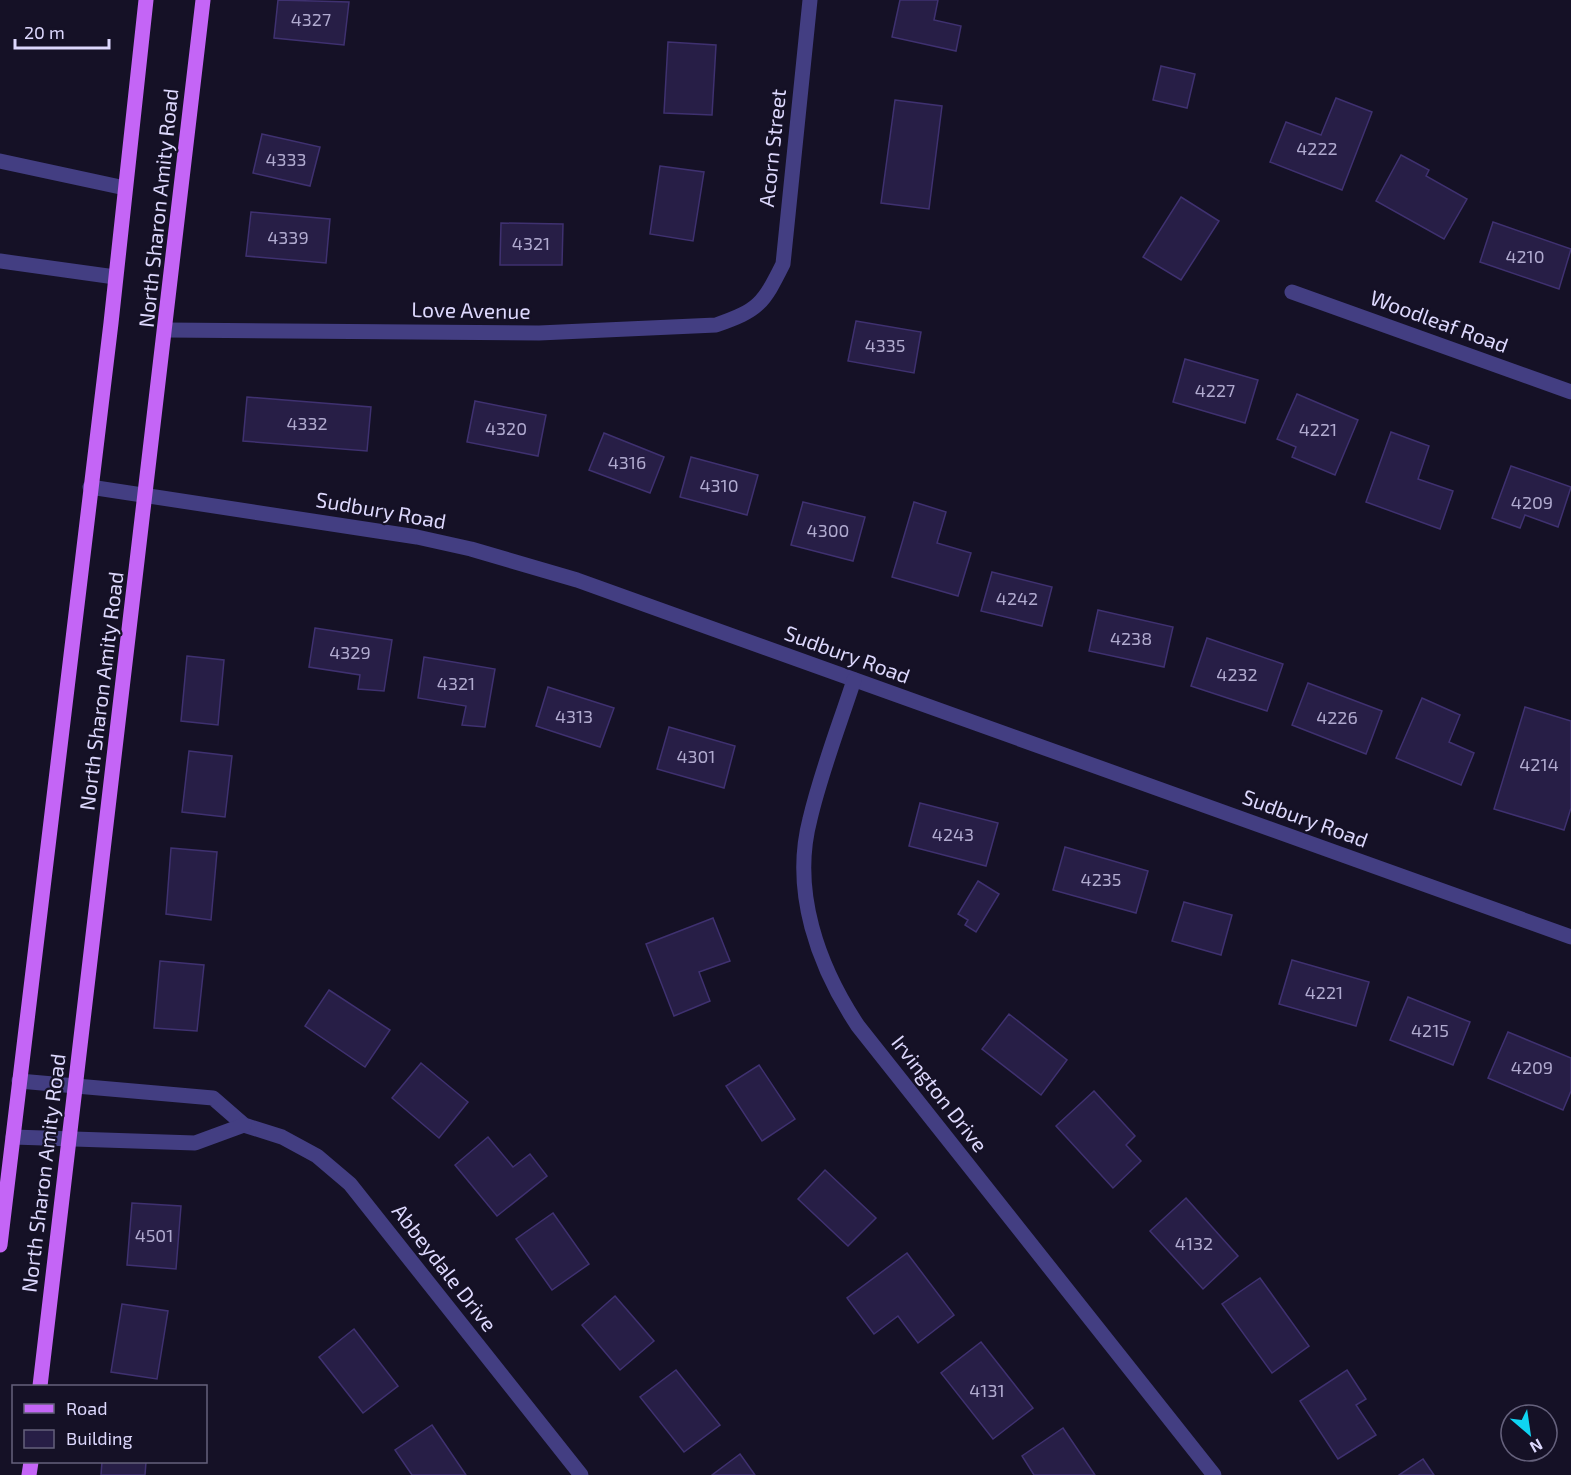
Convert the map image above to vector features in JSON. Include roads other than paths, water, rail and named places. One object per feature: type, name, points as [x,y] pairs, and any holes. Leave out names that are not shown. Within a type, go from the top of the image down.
[{"type":"main road","name":"North Sharon Amity Road","points":[[0,1240],[146,0]]},
{"type":"main road","name":"North Sharon Amity Road","points":[[40,1385],[203,0]]},
{"type":"street","name":"Acorn Street","points":[[767,297],[783,264],[810,0]]},
{"type":"street","points":[[0,161],[125,188]]},
{"type":"street","points":[[0,261],[115,277]]},
{"type":"street","name":"Woodleaf Road","points":[[1292,292],[1571,392]]},
{"type":"street","name":"Love Avenue","points":[[166,330],[539,333],[716,325],[743,315],[767,297]]},
{"type":"street","name":"Sudbury Road","points":[[90,487],[406,535],[471,549],[577,580],[1571,937]]},
{"type":"street","name":"Irvington Drive","points":[[854,680],[809,821],[804,865],[807,910],[822,961],[844,1005],[858,1026],[1214,1475]]},
{"type":"street","name":"Abbeydale Drive","points":[[19,1081],[213,1098],[244,1125],[282,1137],[317,1156],[350,1184],[581,1475]]},
{"type":"street","points":[[13,1137],[195,1143],[244,1125]]}]
